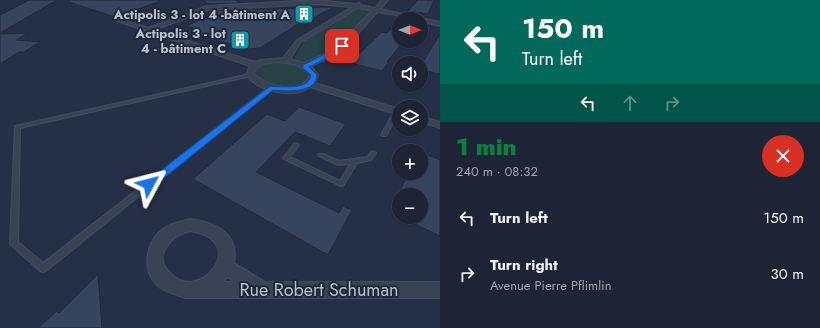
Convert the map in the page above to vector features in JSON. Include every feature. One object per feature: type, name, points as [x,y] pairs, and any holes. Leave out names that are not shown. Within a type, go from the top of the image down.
[{"type":"street","points":[[285,60],[299,41],[368,0]]},
{"type":"street","points":[[306,66],[339,50],[385,0]]},
{"type":"street","points":[[148,30],[207,8],[315,2],[356,6],[414,17],[440,24]]},
{"type":"street","points":[[120,21],[255,65]]},
{"type":"street","points":[[268,60],[285,60],[306,66],[314,75],[314,80],[310,84],[293,90],[271,88],[261,85],[250,75],[250,72],[255,65],[268,60]]},
{"type":"street","points":[[310,84],[392,109]]},
{"type":"street","points":[[428,120],[440,124]]},
{"type":"street","name":"Rue Robert Schuman","points":[[198,289],[210,284],[219,276],[225,266],[227,255],[225,245],[220,236],[202,226],[191,225],[170,233],[162,240],[156,250],[155,261],[157,271],[163,280],[173,287],[185,290],[440,290]]},
{"type":"street","points":[[225,266],[261,289]]},
{"type":"lane","points":[[250,75],[17,128],[14,243],[43,268],[271,88]]},
{"type":"lane","points":[[384,134],[392,121]]},
{"type":"lane","points":[[296,145],[286,158],[341,184],[355,161]]},
{"type":"lane","points":[[321,155],[338,163],[369,159],[373,153]]},
{"type":"green space","points":[[357,9],[371,12],[346,38],[326,55],[315,60],[304,62],[294,58],[305,40]]},
{"type":"green space","points":[[282,62],[303,69],[309,76],[308,80],[296,86],[279,87],[265,83],[259,79],[256,73],[260,67],[271,63]]},
{"type":"building","points":[[29,0],[57,0],[0,33],[0,15]]},
{"type":"building","points":[[69,0],[158,0],[158,2],[115,17],[69,2]]},
{"type":"building","points":[[203,0],[236,0],[240,3],[208,4]]},
{"type":"building","points":[[418,0],[434,0],[428,14],[428,12],[408,11]]},
{"type":"building","points":[[334,7],[306,22],[303,21],[260,48],[248,49],[216,40],[187,31],[193,28],[186,26],[211,15],[221,17],[214,11]]},
{"type":"building","points":[[392,28],[392,48],[398,48],[382,71],[347,62],[356,54],[359,54],[382,32],[387,33]]},
{"type":"building","points":[[28,33],[16,40],[40,42],[24,52],[19,52],[0,64],[0,34]]},
{"type":"building","points":[[440,34],[440,74],[428,71],[428,56],[427,56]]},
{"type":"building","points":[[299,107],[346,124],[330,146],[295,132],[256,172],[339,213],[343,206],[352,210],[328,255],[193,179],[267,114],[285,121]]},
{"type":"building","points":[[428,155],[440,160],[440,236],[415,224],[428,224],[428,188],[401,188],[405,180],[428,180]]},
{"type":"building","points":[[98,274],[102,328],[38,328],[57,311],[59,313]]},
{"type":"place","name":"Actipolis 3 - lot 4 -bâtiment A","points":[[304,14]]},
{"type":"place","name":"Actipolis 3 - lot 4 - bâtiment C","points":[[240,40]]},
{"type":"route","points":[[149,184],[271,88],[293,90],[303,88],[310,84],[314,80],[314,75],[306,66],[339,50],[342,46]]}]
